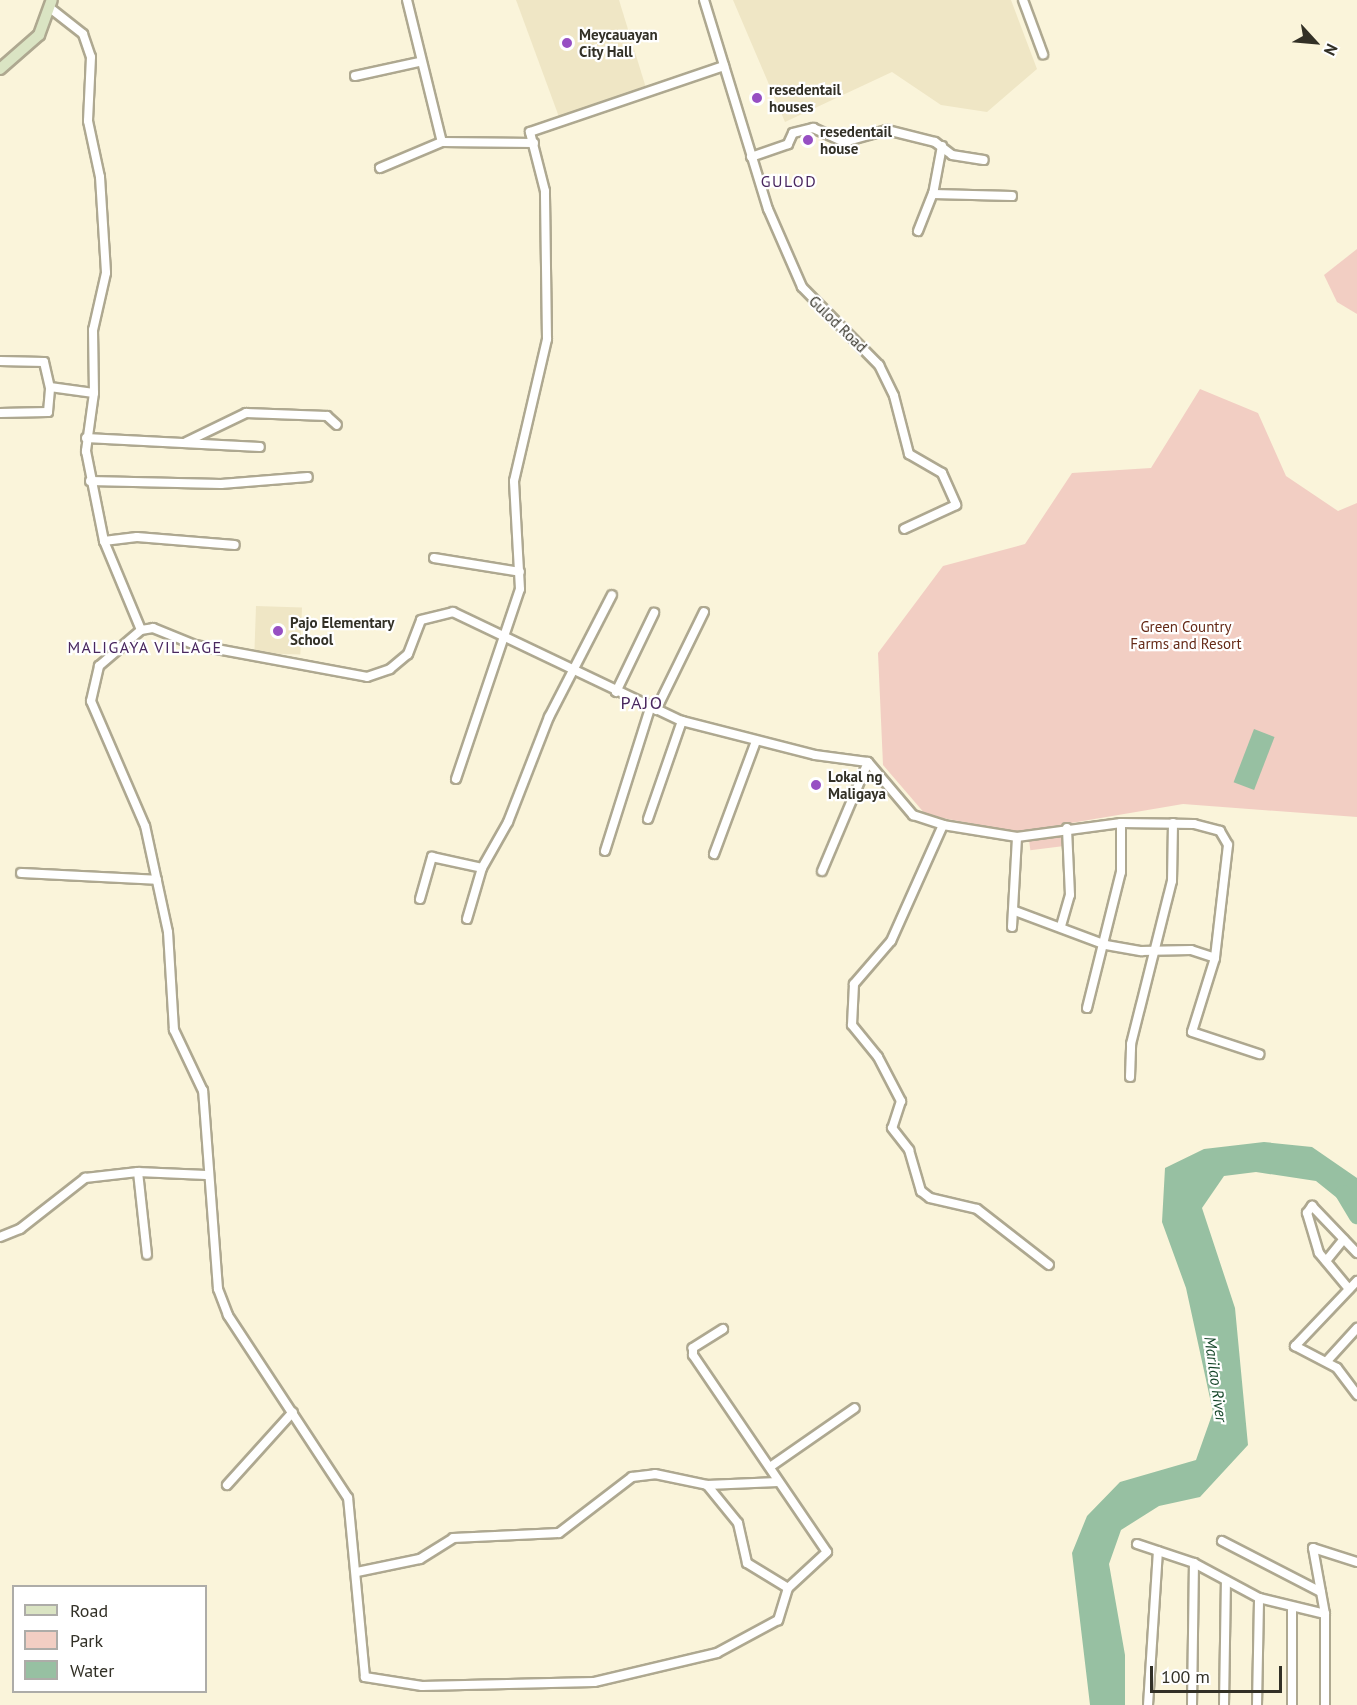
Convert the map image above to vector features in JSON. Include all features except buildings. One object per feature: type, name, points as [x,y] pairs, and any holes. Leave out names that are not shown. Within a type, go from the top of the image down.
[{"type":"main road","points":[[0,69],[31,44],[51,4]]},
{"type":"street","points":[[406,0],[419,62],[442,142]]},
{"type":"street","name":"Gulod Road","points":[[704,0],[751,157],[802,287],[879,365],[894,396],[909,454],[942,473],[956,505],[904,529]]},
{"type":"street","points":[[1023,0],[1043,54]]},
{"type":"street","points":[[51,4],[83,33],[91,57],[88,122],[100,177],[106,273],[93,330],[93,393],[86,438],[90,481],[104,542],[141,630]]},
{"type":"street","points":[[355,76],[419,62]]},
{"type":"street","points":[[456,779],[476,712],[507,637],[520,572],[514,481],[547,339],[545,191],[530,132],[547,122],[724,66]]},
{"type":"street","points":[[751,157],[788,144],[793,133],[804,129],[844,142],[887,130],[942,146],[952,155],[984,160]]},
{"type":"street","points":[[380,168],[442,142],[534,143]]},
{"type":"street","points":[[918,231],[933,193],[942,146]]},
{"type":"street","points":[[933,193],[1012,196]]},
{"type":"street","points":[[0,361],[44,362],[50,387],[48,412],[0,413]]},
{"type":"street","points":[[50,387],[93,393]]},
{"type":"street","points":[[186,442],[246,413],[327,416],[337,425]]},
{"type":"street","points":[[86,438],[260,447]]},
{"type":"street","points":[[90,481],[221,484],[308,477]]},
{"type":"street","points":[[104,542],[137,537],[235,545]]},
{"type":"street","points":[[435,558],[520,572]]},
{"type":"street","points":[[467,919],[482,868],[573,671],[612,595]]},
{"type":"street","points":[[723,1329],[693,1348],[693,1355],[827,1552],[788,1588],[773,1623],[717,1653],[676,1666],[550,1686],[422,1686],[365,1677],[357,1572],[348,1498],[228,1315],[218,1289],[206,1175],[206,1110],[203,1091],[174,1030],[168,932],[145,826],[91,701],[99,666],[141,630],[153,628],[195,645],[286,659],[350,678],[390,669],[408,654],[428,616],[453,612],[616,692],[682,721],[756,741],[868,762],[914,815],[943,825],[1017,837],[1067,828],[1120,823],[1173,823],[1220,831],[1228,845],[1215,957],[1192,1032],[1259,1054]]},
{"type":"street","points":[[605,850],[653,709],[704,612]]},
{"type":"street","points":[[616,692],[654,613]]},
{"type":"street","points":[[648,819],[682,721]]},
{"type":"street","points":[[714,854],[756,741]]},
{"type":"street","points":[[822,871],[868,762]]},
{"type":"street","points":[[1087,1008],[1106,945],[1121,872],[1120,823]]},
{"type":"street","points":[[1130,1077],[1131,1044],[1157,950],[1172,881],[1173,823]]},
{"type":"street","points":[[943,825],[891,941],[854,984],[852,1026],[878,1057],[901,1101],[892,1128],[909,1150],[921,1191],[930,1198],[977,1209],[1049,1265]]},
{"type":"street","points":[[1061,926],[1070,895],[1067,828]]},
{"type":"street","points":[[1012,927],[1015,911],[1017,837]]},
{"type":"street","points":[[420,899],[432,857],[482,868]]},
{"type":"street","points":[[21,873],[157,880]]},
{"type":"street","points":[[1015,911],[1061,926],[1106,945],[1157,950],[1191,950],[1215,957]]},
{"type":"street","points":[[0,1237],[20,1229],[81,1179],[138,1172],[206,1175]]},
{"type":"street","points":[[138,1172],[147,1255]]},
{"type":"street","points":[[1349,1289],[1326,1260],[1306,1213],[1312,1206],[1357,1252]]},
{"type":"street","points":[[1326,1260],[1344,1239]]},
{"type":"street","points":[[1357,1281],[1295,1346],[1327,1361],[1350,1384],[1357,1395]]},
{"type":"street","points":[[1327,1361],[1357,1328]]},
{"type":"street","points":[[1350,1384],[1357,1377]]},
{"type":"street","points":[[770,1467],[855,1408]]},
{"type":"street","points":[[227,1485],[293,1412]]},
{"type":"street","points":[[357,1572],[420,1559],[453,1538],[559,1533],[633,1478],[656,1474],[707,1485],[778,1482]]},
{"type":"street","points":[[707,1485],[738,1523],[747,1563],[788,1588]]},
{"type":"street","points":[[1222,1541],[1321,1592]]},
{"type":"street","points":[[1137,1544],[1194,1563],[1259,1598],[1292,1610],[1325,1614]]},
{"type":"street","points":[[1326,1705],[1325,1614],[1313,1548],[1357,1562]]},
{"type":"street","points":[[1148,1705],[1158,1551]]},
{"type":"street","points":[[1192,1705],[1194,1563]]},
{"type":"street","points":[[1224,1705],[1227,1581]]},
{"type":"street","points":[[1257,1705],[1259,1598]]},
{"type":"street","points":[[1292,1610],[1292,1705]]},
{"type":"shaded area","points":[[516,0],[619,0],[646,88],[559,117]]},
{"type":"shaded area","points":[[733,0],[1011,0],[1037,69],[987,112],[941,105],[892,72],[785,122]]},
{"type":"shaded area","name":"Pajo Elementary School","points":[[256,606],[302,608],[300,655],[254,653]]},
{"type":"green space","points":[[1357,249],[1357,314],[1337,302],[1324,275]]},
{"type":"green space","name":"Green Country Farms and Resort","points":[[1200,389],[1258,413],[1286,476],[1338,511],[1357,503],[1357,817],[1183,804],[1018,832],[926,815],[883,765],[878,653],[943,566],[1025,544],[1072,473],[1151,468]]},
{"type":"green space","points":[[1064,829],[1066,846],[1030,850],[1028,833]]},
{"type":"water","points":[[1254,729],[1275,737],[1254,790],[1234,782]]},
{"type":"water","points":[[1264,1142],[1312,1147],[1357,1178],[1357,1214],[1316,1181],[1256,1172],[1224,1176],[1202,1208],[1235,1308],[1248,1445],[1200,1497],[1159,1506],[1121,1530],[1109,1564],[1125,1655],[1125,1705],[1090,1705],[1072,1553],[1087,1516],[1120,1482],[1196,1460],[1213,1412],[1186,1288],[1162,1222],[1165,1168],[1204,1149]]},
{"type":"waterway","name":"Marilao River","points":[[1343,1193],[1357,1216]]},
{"type":"place","name":"Meycauayan City Hall","points":[[567,43]]},
{"type":"place","name":"resedentail houses","points":[[757,98]]},
{"type":"place","name":"resedentail house","points":[[808,140]]},
{"type":"place","name":"Pajo Elementary School","points":[[278,631]]},
{"type":"place","name":"Lokal ng Maligaya","points":[[816,785]]},
{"type":"district","name":"GULOD","points":[[789,181]]},
{"type":"district","name":"MALIGAYA VILLAGE","points":[[145,647]]},
{"type":"district","name":"PAJO","points":[[642,703]]}]
